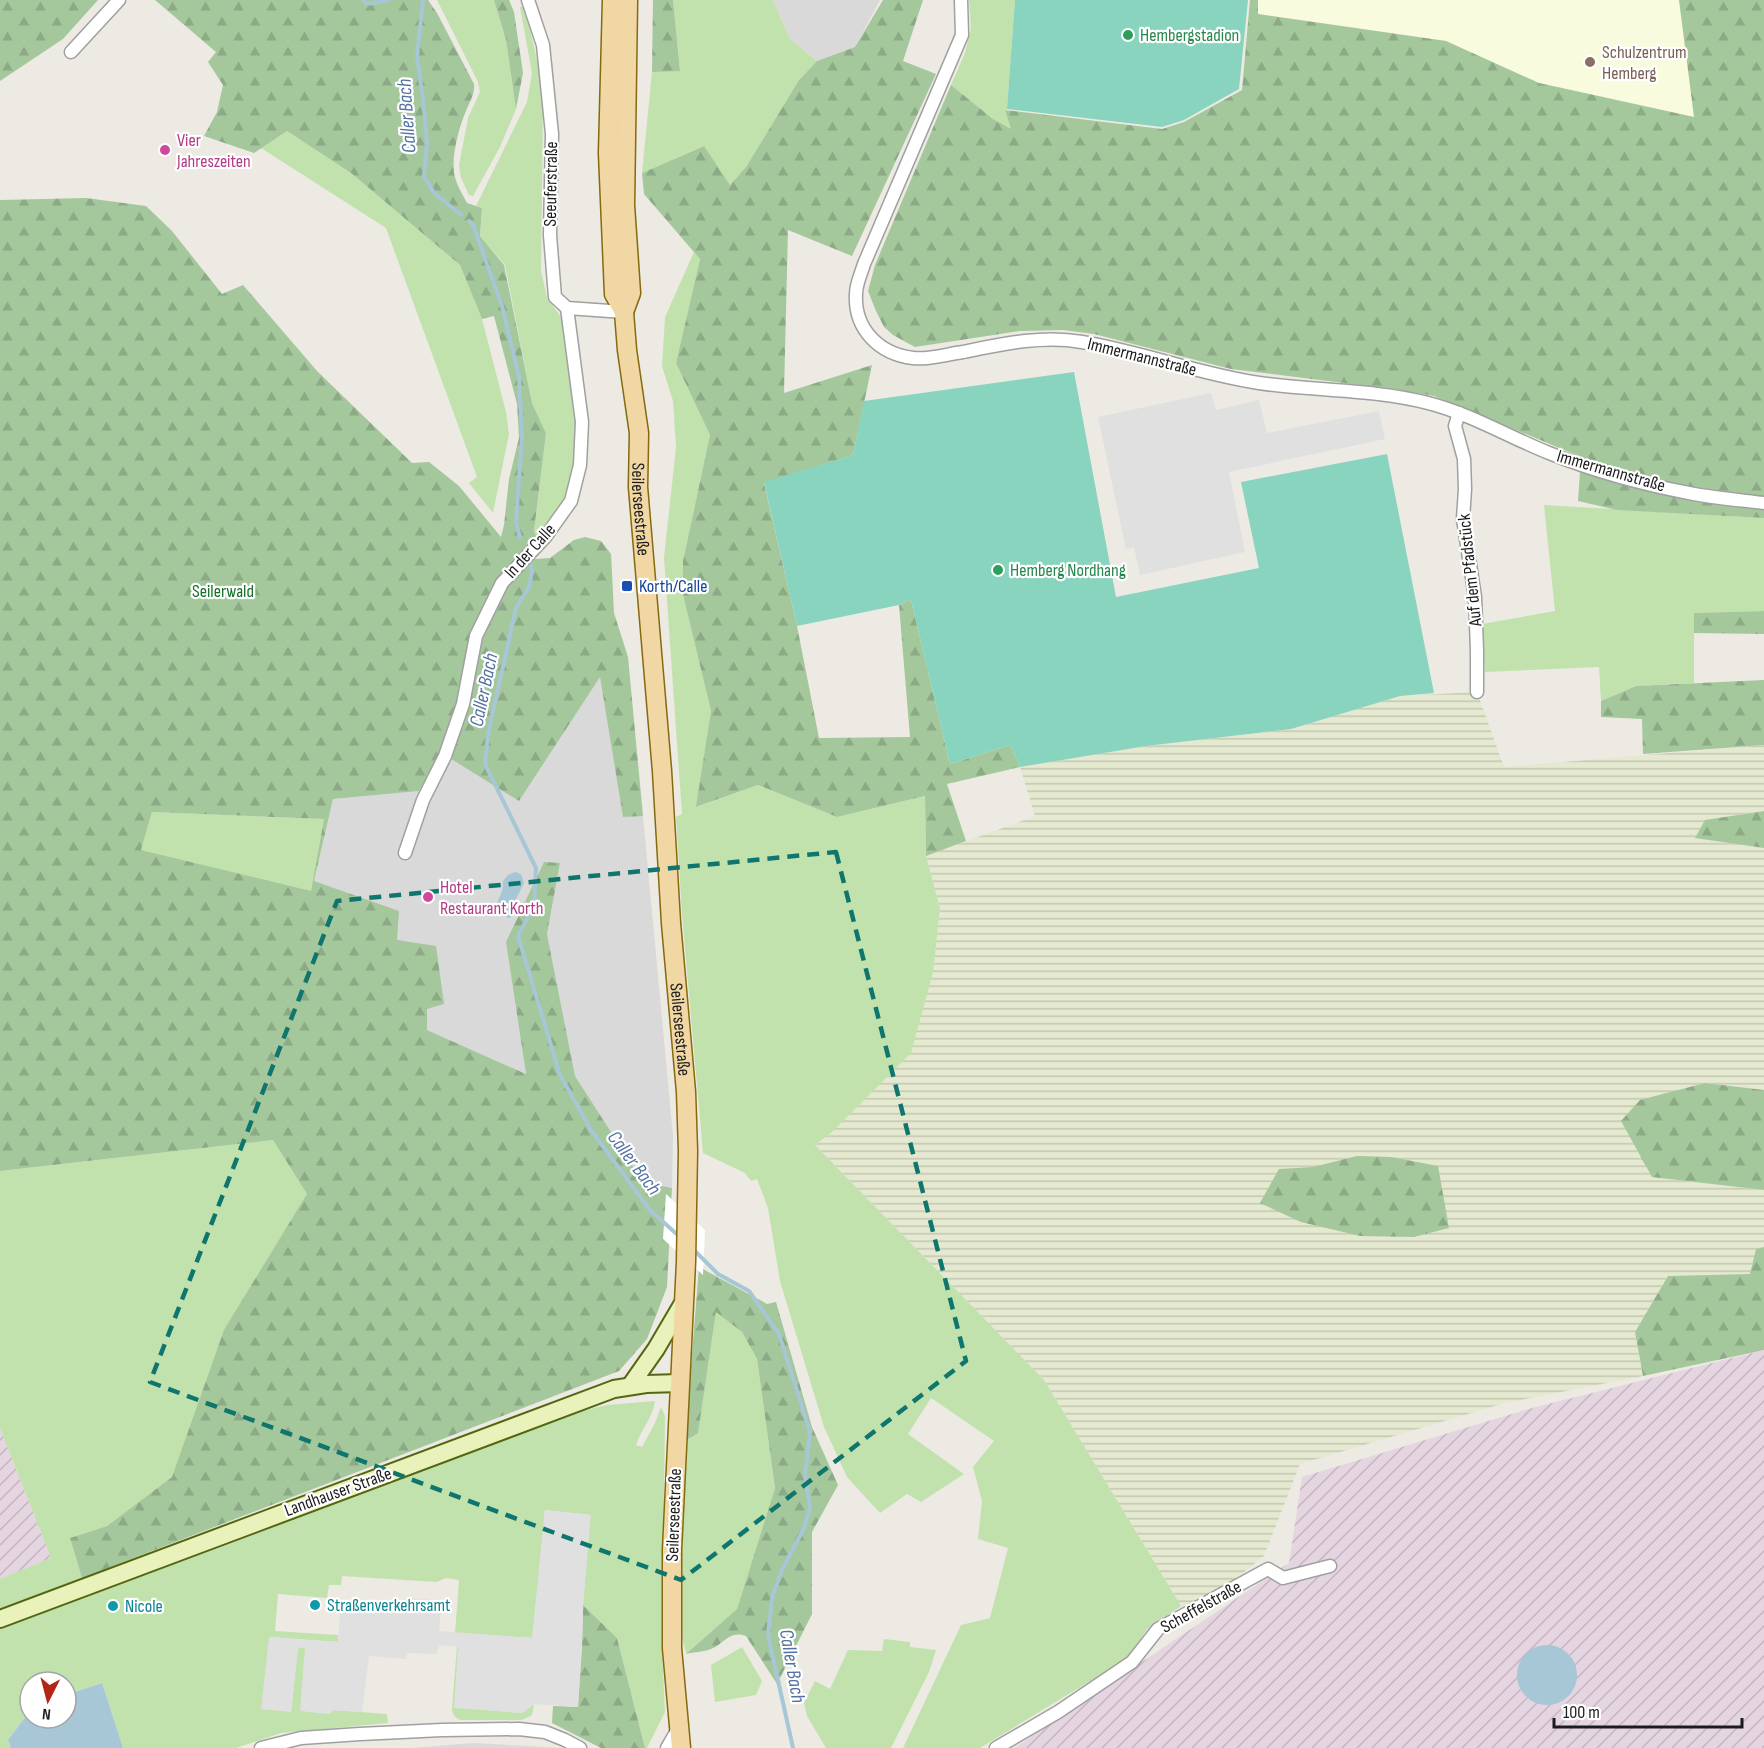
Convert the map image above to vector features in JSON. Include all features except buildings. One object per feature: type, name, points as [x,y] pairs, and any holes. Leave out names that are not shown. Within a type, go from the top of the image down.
[{"type":"main road","name":"Seilerseestraße","points":[[612,0],[608,153],[614,294],[624,312],[639,433],[638,487],[686,1092],[688,1215],[672,1550],[672,1648],[681,1748]]},
{"type":"main road","name":"Seilerseestraße","points":[[624,312],[631,293],[625,205],[628,0]]},
{"type":"main road","points":[[630,1386],[683,1304]]},
{"type":"main road","name":"Landhauser Straße","points":[[0,1619],[614,1389],[680,1383]]},
{"type":"street","points":[[71,52],[118,0]]},
{"type":"street","name":"Seeuferstraße","points":[[528,0],[543,45],[552,134],[550,235],[555,297],[567,308]]},
{"type":"street","name":"Immermannstraße","points":[[961,0],[962,35],[864,264],[856,293],[860,320],[868,336],[881,347],[914,358],[933,357],[1039,339],[1073,340],[1260,383],[1398,397],[1429,403],[1459,413],[1548,453],[1602,473],[1690,493],[1764,503]]},
{"type":"street","points":[[567,308],[624,312]]},
{"type":"street","name":"In der Calle","points":[[405,853],[423,800],[445,756],[463,704],[476,636],[502,583],[546,536],[571,501],[580,465],[582,422],[567,308]]},
{"type":"street","name":"Auf dem Pfadstück","points":[[1459,413],[1455,426],[1464,459],[1463,519],[1475,597],[1477,692]]},
{"type":"street","name":"Scheffelstraße","points":[[996,1748],[1058,1712],[1132,1662],[1158,1629],[1268,1569],[1283,1578],[1330,1566]]},
{"type":"street","points":[[261,1748],[301,1738],[442,1730],[519,1729],[544,1732],[580,1748]]},
{"type":"street","points":[[667,1748],[678,1729]]},
{"type":"highlighted area","points":[[836,852],[966,1361],[681,1580],[150,1382],[337,901]]},
{"type":"shaded area","points":[[773,0],[880,0],[855,47],[817,61],[790,39]]},
{"type":"shaded area","name":"Schulzentrum Hemberg","points":[[1258,0],[1679,0],[1695,117],[1539,83],[1446,41],[1257,14]]},
{"type":"shaded area","points":[[1211,393],[1216,410],[1259,400],[1267,433],[1379,411],[1385,439],[1229,472],[1245,552],[1140,575],[1134,547],[1126,549],[1098,417]]},
{"type":"shaded area","points":[[600,676],[623,816],[643,816],[673,1136],[672,1188],[643,1183],[575,1076],[547,934],[560,863],[506,942],[526,1074],[427,1030],[427,1009],[396,940],[314,881],[333,799],[419,791],[440,752]]},
{"type":"shaded area","points":[[1477,692],[1504,767],[1764,745],[1764,811],[1705,820],[1696,838],[1764,848],[1764,1090],[1705,1083],[1652,1177],[1764,1190],[1764,1247],[1756,1250],[1750,1274],[1668,1276],[1635,1332],[1643,1376],[1505,1403],[1300,1464],[1264,1556],[1213,1597],[1181,1606],[1044,1380],[815,1145],[832,1132],[933,972],[940,908],[926,856],[1035,816],[1020,767],[1146,746],[1291,729],[1400,696]]},
{"type":"shaded area","points":[[1764,1350],[1764,1748],[1014,1748],[1289,1563],[1302,1477],[1532,1408]]},
{"type":"shaded area","points":[[0,1428],[51,1558],[0,1579]]},
{"type":"shaded area","points":[[545,1510],[591,1515],[583,1605],[578,1707],[534,1704],[522,1713],[454,1708],[458,1647],[439,1645],[437,1654],[407,1653],[406,1659],[369,1656],[362,1712],[333,1710],[329,1714],[300,1711],[305,1648],[298,1647],[291,1712],[261,1709],[269,1637],[338,1642],[340,1612],[353,1613],[354,1601],[390,1603],[410,1598],[442,1600],[439,1631],[532,1638]]},
{"type":"shaded area","points":[[474,1743],[563,1748],[410,1748]]},
{"type":"green space","points":[[0,0],[98,0],[63,39],[0,81]]},
{"type":"green space","name":"Seilerwald","points":[[155,0],[428,0],[474,84],[473,94],[456,143],[455,177],[467,203],[482,208],[480,236],[504,265],[532,403],[546,433],[534,531],[536,536],[528,544],[535,559],[550,558],[574,540],[585,537],[601,541],[611,554],[614,613],[628,657],[643,816],[623,817],[600,677],[519,801],[440,752],[419,791],[333,799],[314,881],[399,911],[397,940],[436,946],[444,1004],[427,1009],[427,1030],[526,1074],[506,942],[544,862],[560,863],[547,934],[575,1076],[643,1182],[672,1188],[667,1287],[647,1339],[619,1371],[82,1578],[70,1538],[107,1526],[172,1477],[224,1330],[307,1194],[273,1140],[0,1171],[0,200],[86,198],[146,206],[172,231],[222,294],[243,285],[317,371],[412,463],[429,462],[459,486],[501,537],[509,479],[519,438],[517,404],[494,316],[482,319],[460,265],[351,173],[287,131],[254,153],[204,136],[217,112],[223,85],[208,62],[216,52]],"holes":[[[152,812],[324,819],[311,891],[141,850]]]},
{"type":"green space","points":[[437,0],[494,0],[506,40],[516,109],[500,147],[473,196],[469,195],[461,178],[459,165],[468,118],[480,92],[478,82]]},
{"type":"green space","points":[[494,0],[509,0],[514,12],[523,73],[516,109],[506,40]]},
{"type":"green space","points":[[653,0],[673,0],[680,71],[652,72]]},
{"type":"green space","points":[[673,0],[773,0],[790,39],[817,61],[799,80],[746,167],[730,185],[703,146],[642,173],[652,72],[680,70]]},
{"type":"green space","points":[[883,0],[923,0],[903,61],[936,74],[852,256],[788,230],[784,393],[872,365],[853,455],[764,483],[797,626],[819,738],[910,737],[899,605],[911,600],[950,764],[1010,745],[1020,767],[947,784],[966,841],[926,856],[925,796],[837,817],[758,785],[696,807],[711,711],[683,595],[683,561],[710,435],[676,363],[700,259],[644,194],[642,173],[704,146],[730,185],[746,167],[799,80],[817,61],[855,47]]},
{"type":"green space","points":[[969,0],[1015,0],[1007,109],[1005,110],[1012,130],[993,119],[951,85],[965,53],[971,29]]},
{"type":"green space","name":"Hembergstadion","points":[[1015,0],[1248,0],[1239,89],[1184,120],[1162,127],[1007,109]]},
{"type":"green space","points":[[1250,0],[1258,0],[1258,14],[1446,41],[1539,83],[1694,117],[1679,0],[1764,0],[1764,518],[1617,510],[1578,501],[1581,457],[1434,396],[1231,369],[1094,334],[1063,330],[1020,331],[915,347],[893,335],[884,327],[868,291],[875,265],[951,85],[993,119],[1011,129],[1005,110],[1162,129],[1184,122],[1242,90]]},
{"type":"green space","points":[[525,6],[538,65],[543,106],[541,270],[547,298],[561,317],[577,420],[576,464],[566,498],[536,536],[534,531],[546,433],[532,403],[505,265],[480,236],[482,208],[476,206],[527,102],[532,73],[520,7]]},
{"type":"green space","points":[[287,131],[351,173],[460,265],[482,319],[506,412],[509,434],[493,513],[469,483],[477,477],[386,228],[261,148]]},
{"type":"green space","points":[[694,252],[700,259],[676,363],[710,435],[683,561],[683,595],[711,711],[697,807],[758,785],[837,817],[925,796],[926,856],[940,908],[933,972],[911,1053],[832,1132],[815,1145],[1044,1380],[1181,1606],[1147,1629],[1128,1658],[980,1748],[903,1748],[961,1625],[990,1618],[1008,1548],[978,1539],[982,1501],[973,1467],[994,1441],[931,1398],[908,1434],[964,1474],[921,1502],[907,1494],[880,1513],[847,1477],[824,1427],[780,1281],[768,1208],[757,1179],[751,1181],[745,1173],[703,1153],[682,914],[676,817],[682,814],[664,558],[676,447],[673,401],[662,366],[665,317]]},
{"type":"green space","points":[[1074,372],[1116,597],[1259,568],[1241,482],[1387,454],[1434,693],[1400,696],[1291,729],[1146,746],[1020,767],[1010,745],[950,764],[911,600],[899,605],[797,626],[764,482],[853,455],[864,401]]},
{"type":"green space","points":[[1544,505],[1764,518],[1764,611],[1694,613],[1694,683],[1636,686],[1601,701],[1599,667],[1485,672],[1482,624],[1555,611]]},
{"type":"green space","points":[[1764,611],[1764,634],[1694,633],[1694,613]]},
{"type":"green space","points":[[1764,680],[1764,745],[1643,754],[1642,719],[1601,717],[1601,701],[1636,686]]},
{"type":"green space","points":[[1764,811],[1764,848],[1695,838],[1705,820]]},
{"type":"green space","points":[[152,812],[324,819],[311,892],[141,850]]},
{"type":"green space","points":[[1705,1083],[1764,1090],[1764,1190],[1652,1177],[1621,1121],[1640,1100]]},
{"type":"green space","points":[[273,1140],[307,1194],[172,1477],[107,1526],[70,1538],[82,1578],[0,1608],[0,1579],[51,1558],[0,1428],[0,1171]]},
{"type":"green space","points":[[1357,1156],[1391,1157],[1438,1166],[1449,1228],[1414,1237],[1360,1236],[1301,1222],[1260,1203],[1279,1169],[1313,1167]]},
{"type":"green space","points":[[1764,1247],[1764,1350],[1643,1376],[1635,1332],[1668,1276],[1750,1274],[1756,1249]]},
{"type":"green space","points":[[699,1267],[767,1304],[776,1302],[812,1427],[838,1485],[812,1532],[812,1614],[777,1684],[746,1636],[731,1636],[711,1649],[686,1654],[737,1609],[775,1488],[757,1359],[742,1332],[716,1312],[698,1433],[685,1441]]},
{"type":"green space","points":[[716,1311],[742,1332],[757,1359],[775,1488],[737,1609],[686,1654],[679,1624],[685,1441],[698,1432]]},
{"type":"green space","points":[[655,1401],[652,1413],[636,1445],[642,1447],[661,1407],[665,1416],[662,1648],[665,1712],[647,1748],[645,1748],[617,1638],[583,1605],[590,1515],[545,1510],[533,1638],[455,1633],[459,1580],[446,1578],[437,1582],[342,1576],[341,1585],[329,1585],[327,1598],[278,1594],[275,1631],[338,1635],[338,1642],[269,1637],[291,1712],[298,1647],[305,1648],[329,1714],[333,1710],[387,1714],[388,1723],[281,1733],[236,1748],[123,1748],[102,1683],[78,1691],[78,1670],[18,1670],[18,1727],[8,1740],[11,1748],[0,1748],[0,1627],[216,1549],[569,1414],[607,1405]]},
{"type":"green space","points":[[583,1605],[617,1638],[645,1748],[601,1748],[552,1723],[553,1706],[578,1707]]},
{"type":"green space","points":[[884,1639],[910,1642],[910,1647],[936,1650],[929,1672],[891,1748],[826,1748],[807,1716],[804,1703],[815,1681],[830,1689],[848,1650],[882,1651]]},
{"type":"green space","points":[[457,1646],[489,1710],[522,1713],[534,1704],[532,1715],[522,1720],[461,1720],[456,1717],[452,1708]]},
{"type":"green space","points":[[742,1647],[762,1681],[756,1695],[715,1702],[711,1665]]},
{"type":"water","points":[[515,872],[521,874],[524,883],[511,917],[508,918],[498,909],[497,905],[503,881]]},
{"type":"water","points":[[1547,1645],[1568,1654],[1577,1675],[1568,1696],[1547,1705],[1526,1696],[1517,1675],[1526,1654]]},
{"type":"water","points":[[102,1683],[123,1748],[11,1748],[8,1740],[18,1727],[18,1730],[78,1730],[78,1691]]},
{"type":"pier","points":[[666,1194],[705,1230],[703,1275],[663,1239]]},
{"type":"waterway","name":"Caller Bach","points":[[363,0],[367,4],[389,0]]},
{"type":"waterway","name":"Caller Bach","points":[[423,0],[417,56],[427,143],[424,176],[434,193],[461,215]]},
{"type":"waterway","name":"Caller Bach","points":[[469,221],[473,225],[502,306],[519,377],[522,437],[516,521],[520,538]]},
{"type":"waterway","name":"Caller Bach","points":[[530,563],[532,571],[529,587],[516,608],[488,734],[485,764],[536,868],[534,906],[518,936],[560,1075],[591,1130],[649,1209],[681,1238]]},
{"type":"waterway","name":"Caller Bach","points":[[693,1249],[718,1274],[749,1291],[779,1334],[810,1432],[805,1475],[810,1509],[803,1530],[781,1572],[772,1598],[768,1635],[793,1748]]},
{"type":"place","name":"Hembergstadion","points":[[1128,35]]},
{"type":"place","name":"Schulzentrum Hemberg","points":[[1590,62]]},
{"type":"place","name":"Vier Jahreszeiten","points":[[165,150]]},
{"type":"place","name":"Hemberg Nordhang","points":[[998,570]]},
{"type":"place","name":"Korth/Calle","points":[[627,586]]},
{"type":"place","name":"Hotel Restaurant Korth","points":[[428,897]]},
{"type":"place","name":"Straßenverkehrsamt","points":[[315,1605]]},
{"type":"place","name":"Nicole","points":[[113,1606]]}]
